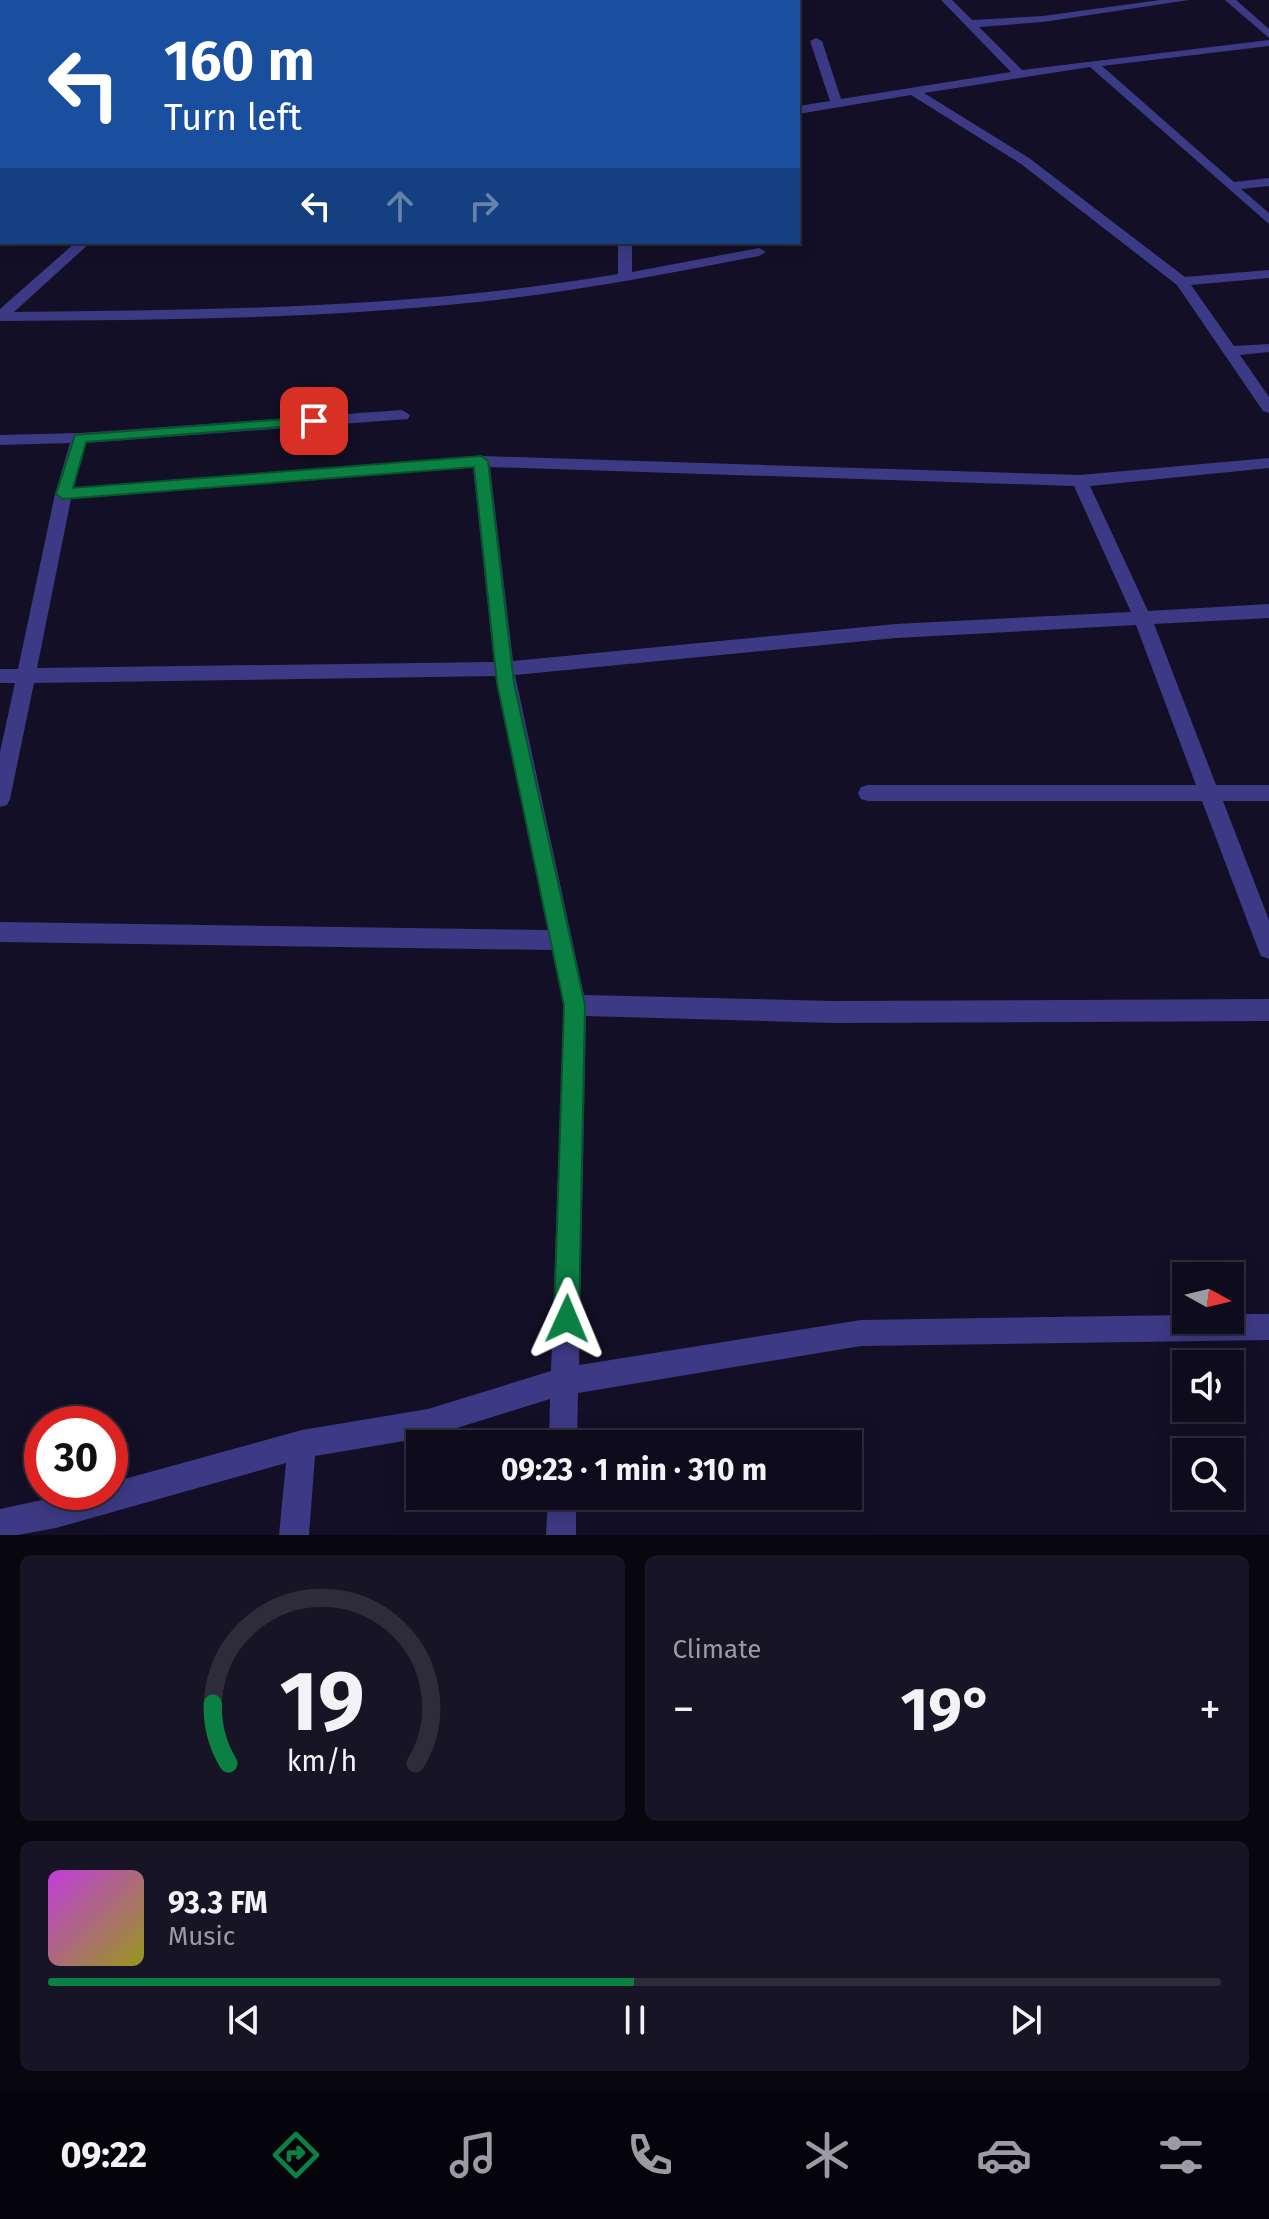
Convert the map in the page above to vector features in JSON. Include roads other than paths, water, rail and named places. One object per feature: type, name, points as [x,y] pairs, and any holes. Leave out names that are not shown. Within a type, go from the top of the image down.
[{"type":"street","points":[[946,0],[1019,74]]},
{"type":"street","points":[[969,24],[1043,19],[1184,0]]},
{"type":"street","points":[[1230,0],[1269,35]]},
{"type":"street","points":[[816,41],[837,104]]},
{"type":"street","points":[[800,110],[1019,74],[1269,43]]},
{"type":"street","points":[[1093,64],[1269,220]]},
{"type":"street","points":[[914,92],[1025,161],[1182,282],[1269,408]]},
{"type":"street","points":[[1231,186],[1269,182]]},
{"type":"street","points":[[0,317],[82,244]]},
{"type":"street","points":[[625,244],[625,276]]},
{"type":"street","points":[[0,317],[206,315],[389,305],[545,290],[759,252]]},
{"type":"street","points":[[1182,282],[1269,274]]},
{"type":"street","points":[[1229,351],[1269,348]]},
{"type":"street","points":[[0,440],[80,438],[402,415]]},
{"type":"street","points":[[0,799],[63,494],[80,438]]},
{"type":"street","points":[[63,494],[481,461],[1080,481],[1269,463]]},
{"type":"street","points":[[481,461],[504,669],[575,1005],[563,1430]]},
{"type":"street","points":[[1080,481],[1142,617],[1269,949]]},
{"type":"street","points":[[0,676],[504,669],[896,631],[1269,611]]},
{"type":"street","points":[[868,793],[1269,793]]},
{"type":"street","points":[[0,932],[561,940]]},
{"type":"street","points":[[575,1005],[833,1012],[1269,1010]]},
{"type":"street","points":[[0,1524],[56,1513],[302,1444],[428,1423],[565,1381],[861,1333],[1269,1327]]},
{"type":"street","points":[[294,1535],[302,1444]]},
{"type":"street","points":[[561,1535],[562,1510]]}]
